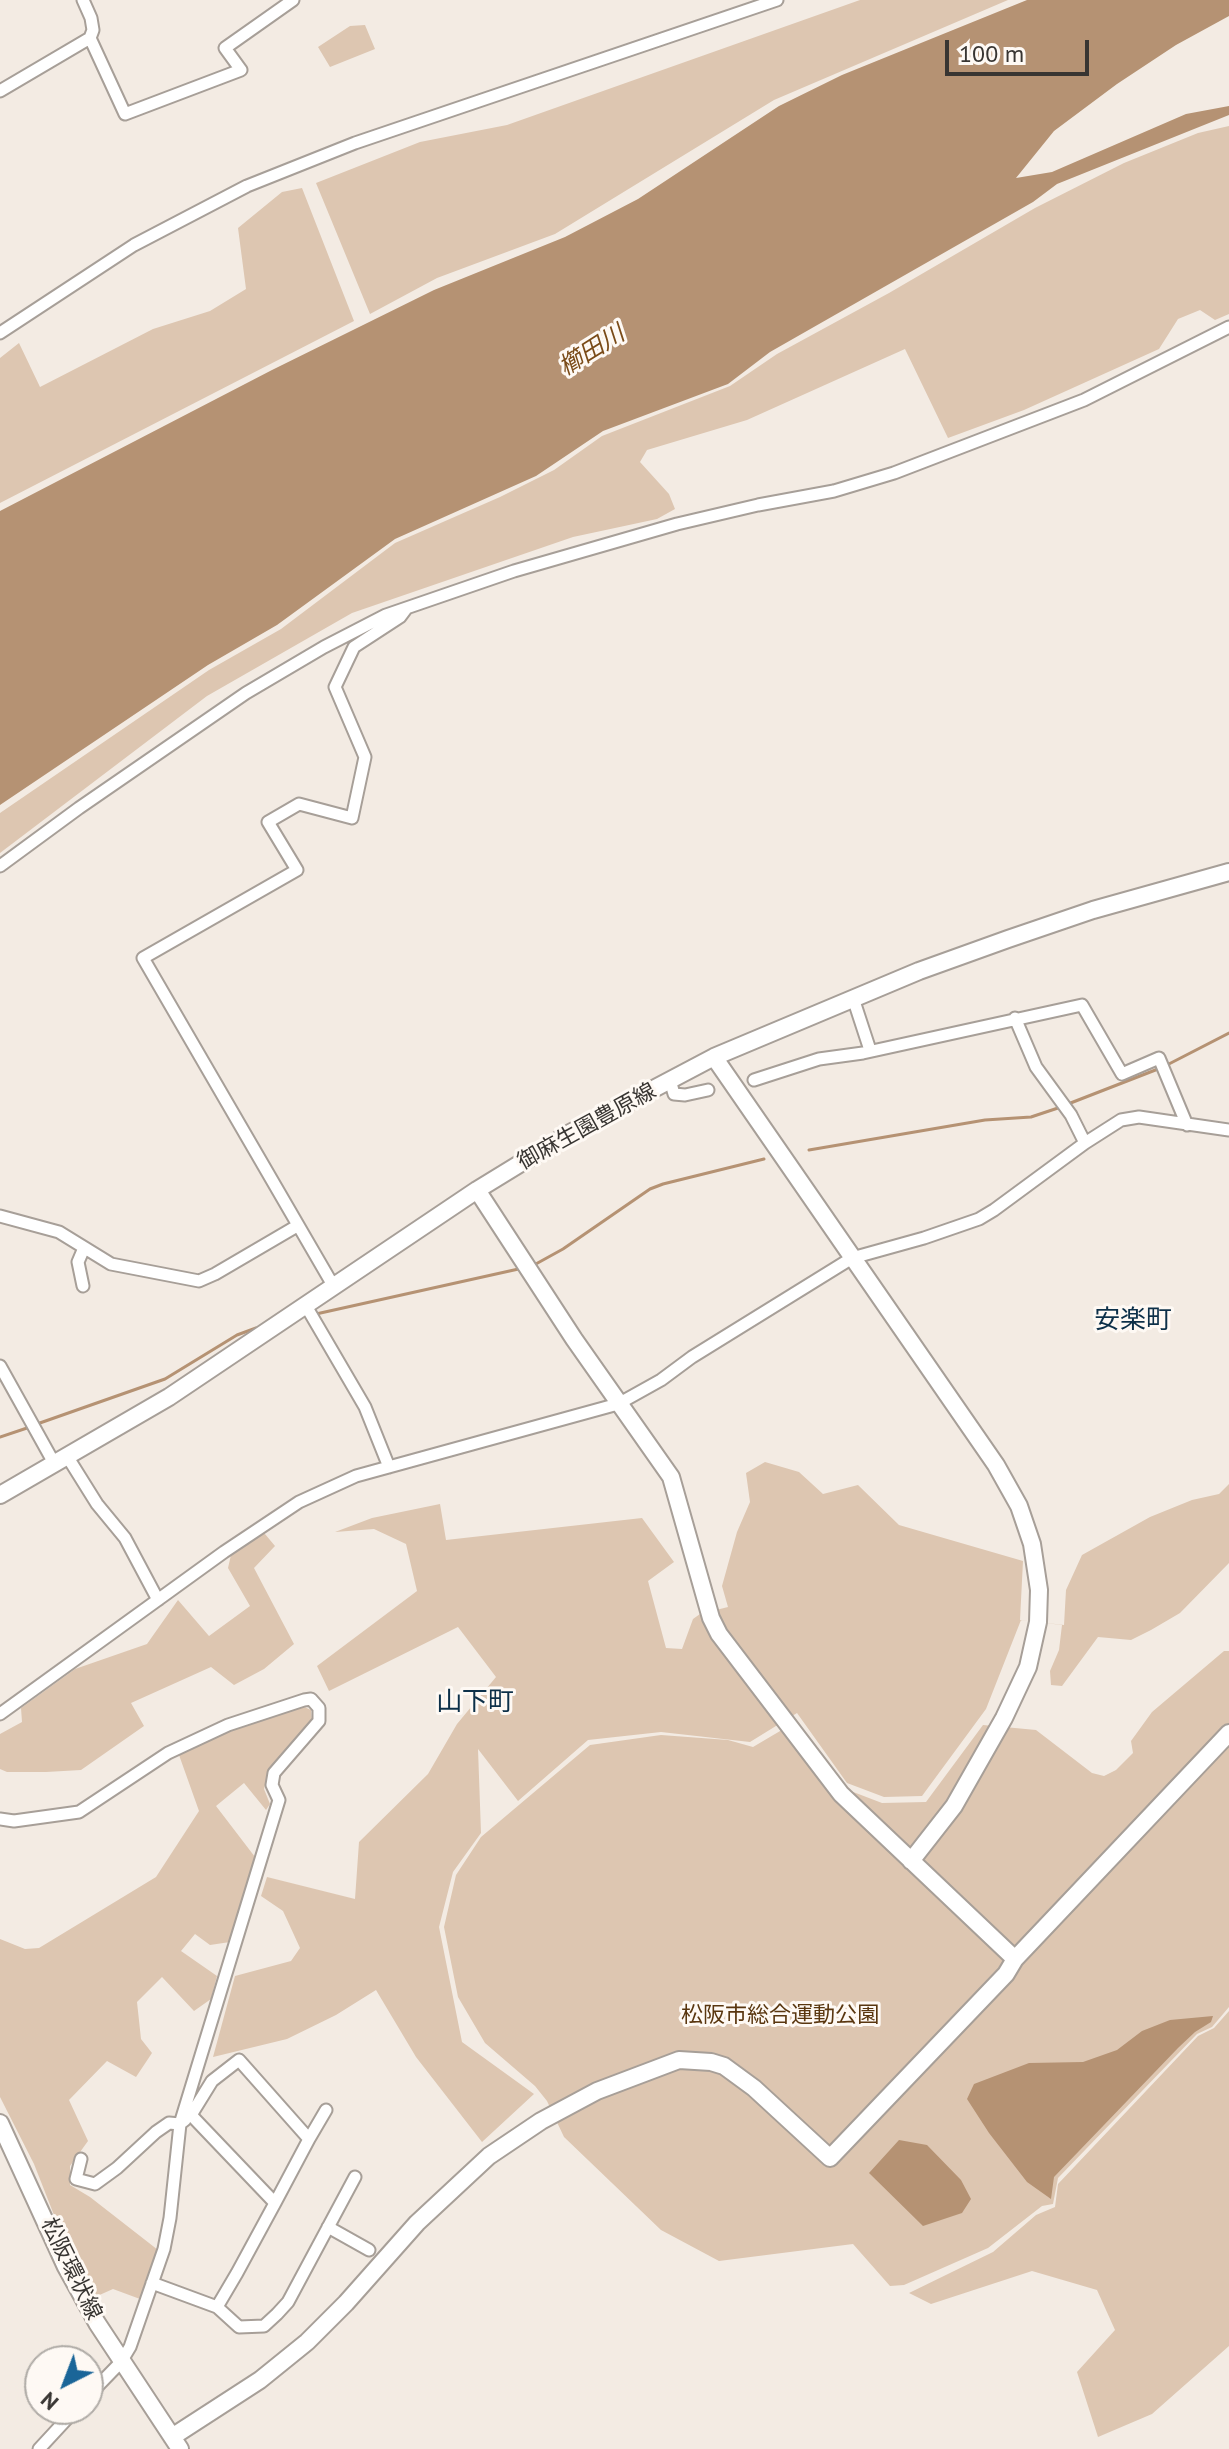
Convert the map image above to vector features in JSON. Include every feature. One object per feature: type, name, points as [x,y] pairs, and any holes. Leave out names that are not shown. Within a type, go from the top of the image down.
[{"type":"street","points":[[0,91],[90,38],[93,30],[91,18],[83,0]]},
{"type":"street","points":[[90,38],[125,114],[241,70],[225,48],[275,4],[293,0]]},
{"type":"street","points":[[0,333],[134,245],[247,186],[355,143],[777,0]]},
{"type":"street","points":[[0,866],[246,693],[324,647],[408,606],[514,571],[707,516],[834,491],[894,473],[1057,411],[1229,327]]},
{"type":"street","points":[[334,1287],[143,958],[297,870],[268,822],[299,804],[352,818],[365,757],[335,687],[354,647],[400,617],[408,606]]},
{"type":"street","name":"御麻生園豊原線","points":[[0,1495],[169,1397],[477,1190],[570,1133],[714,1057],[919,971],[1079,915],[1229,872]]},
{"type":"street","points":[[853,998],[870,1050]]},
{"type":"street","points":[[754,1080],[819,1059],[1082,1005],[1122,1074],[1159,1058],[1187,1125]]},
{"type":"street","points":[[1015,1018],[1036,1067],[1085,1143]]},
{"type":"street","points":[[714,1057],[1011,1489],[1032,1544],[1039,1590],[1034,1646],[1020,1687],[954,1806],[911,1861]]},
{"type":"street","points":[[670,1080],[674,1094],[708,1090]]},
{"type":"street","points":[[0,1714],[299,1502],[356,1476],[618,1404],[661,1380],[692,1357],[852,1258],[979,1219],[1018,1195],[1085,1143],[1128,1118],[1229,1130]]},
{"type":"street","points":[[477,1190],[618,1404],[671,1477],[711,1618],[719,1634],[841,1794],[1015,1959]]},
{"type":"street","points":[[0,1216],[59,1232],[111,1264],[199,1281],[297,1226]]},
{"type":"street","points":[[83,1286],[78,1262],[84,1248]]},
{"type":"street","points":[[306,1306],[365,1407],[389,1467]]},
{"type":"street","points":[[0,1366],[36,1431],[125,1538],[158,1600]]},
{"type":"street","points":[[0,1819],[14,1821],[79,1812],[168,1753],[228,1725],[304,1700],[311,1699],[318,1703],[321,1713],[319,1721],[274,1773],[272,1785],[279,1800],[180,2124],[164,2249],[130,2347],[104,2380]]},
{"type":"street","points":[[176,2443],[307,2342],[417,2223],[458,2183],[515,2137],[564,2108],[656,2067],[679,2060],[724,2066],[754,2088],[830,2158],[1229,1733]]},
{"type":"street","points":[[81,2159],[76,2179],[95,2184],[156,2132],[169,2123],[180,2124],[191,2115],[212,2081],[239,2060],[309,2139]]},
{"type":"street","points":[[217,2307],[326,2110]]},
{"type":"street","points":[[191,2115],[275,2203]]},
{"type":"street","name":"松阪環状線","points":[[0,2123],[66,2267],[121,2362],[176,2443]]},
{"type":"street","points":[[152,2283],[217,2307],[239,2327],[264,2326],[288,2302],[355,2177]]},
{"type":"street","points":[[328,2227],[369,2250]]},
{"type":"street","points":[[39,2449],[61,2425]]},
{"type":"green space","points":[[860,0],[1008,0],[774,100],[555,234],[437,278],[370,314],[316,183],[420,142],[507,125]]},
{"type":"green space","points":[[365,25],[375,49],[330,67],[318,47],[350,26]]},
{"type":"green space","points":[[1229,126],[1229,314],[1215,320],[1200,310],[1178,319],[1159,349],[1024,410],[948,438],[905,349],[747,420],[647,450],[640,462],[669,494],[675,509],[657,519],[573,537],[352,613],[207,696],[0,853],[0,813],[209,670],[281,629],[395,543],[554,470],[602,436],[730,386],[777,354],[1035,208],[1124,163],[1198,133]]},
{"type":"green space","points":[[302,188],[354,321],[0,503],[0,358],[19,343],[40,387],[153,329],[210,311],[246,289],[238,228],[282,192]]},
{"type":"green space","points":[[765,1462],[799,1472],[823,1494],[858,1485],[899,1525],[1023,1561],[1021,1620],[986,1709],[922,1796],[884,1797],[847,1783],[797,1713],[750,1742],[661,1732],[588,1740],[518,1801],[478,1749],[481,1833],[453,1872],[439,1927],[462,2042],[534,2094],[482,2142],[416,2057],[376,1990],[336,2015],[287,2039],[213,2057],[235,1976],[291,1961],[300,1948],[283,1911],[261,1896],[267,1877],[355,1899],[359,1842],[428,1774],[457,1724],[496,1677],[458,1627],[329,1691],[317,1666],[417,1591],[406,1544],[374,1529],[335,1532],[372,1518],[440,1504],[446,1540],[642,1518],[674,1562],[648,1581],[666,1648],[682,1649],[693,1619],[700,1614],[728,1607],[722,1586],[737,1532],[750,1502],[746,1473]]},
{"type":"green space","points":[[1229,1484],[1229,1563],[1180,1613],[1131,1640],[1098,1637],[1062,1686],[1051,1685],[1050,1671],[1059,1650],[1062,1625],[1035,1622],[1064,1625],[1066,1590],[1082,1555],[1150,1517],[1192,1500],[1219,1494]]},
{"type":"green space","points":[[260,1528],[275,1546],[254,1568],[294,1644],[264,1669],[234,1685],[211,1667],[131,1703],[144,1726],[81,1770],[7,1772],[0,1769],[0,1734],[22,1722],[21,1708],[75,1669],[147,1644],[178,1600],[209,1636],[250,1606],[228,1568],[231,1555]]},
{"type":"green space","name":"松阪市総合運動公園","points":[[1224,1651],[1229,1651],[1229,2007],[1212,2027],[1197,2034],[1058,2178],[1053,2204],[1042,2206],[988,2248],[904,2285],[890,2286],[853,2244],[719,2261],[661,2230],[564,2137],[547,2101],[535,2086],[485,2043],[458,1997],[444,1927],[456,1875],[481,1837],[590,1745],[661,1735],[728,1740],[753,1747],[797,1721],[848,1790],[882,1803],[926,1802],[983,1725],[1036,1730],[1092,1773],[1104,1776],[1116,1770],[1133,1753],[1131,1741],[1152,1712]]},
{"type":"green space","points":[[300,1705],[311,1710],[312,1721],[269,1772],[264,1789],[270,1804],[266,1810],[244,1783],[216,1806],[255,1857],[230,1942],[210,1945],[195,1934],[181,1951],[217,1976],[211,1999],[194,2011],[162,1977],[137,2002],[141,2039],[152,2053],[136,2077],[107,2061],[69,2100],[88,2141],[70,2166],[70,2185],[158,2250],[140,2299],[113,2289],[95,2297],[0,2097],[0,1939],[25,1949],[39,1948],[156,1877],[199,1811],[179,1755],[229,1729]]},
{"type":"green space","points":[[1229,2011],[1229,2346],[1152,2414],[1098,2437],[1077,2372],[1115,2330],[1097,2290],[1032,2271],[931,2304],[909,2293],[993,2252],[1036,2215],[1055,2207],[1058,2184],[1198,2036],[1214,2028]]},
{"type":"water","name":"櫛田川","points":[[1027,0],[1229,0],[1229,16],[1176,45],[1054,131],[1016,178],[1052,172],[1186,114],[1229,106],[1229,115],[1057,184],[1033,202],[770,352],[728,384],[603,431],[536,476],[395,539],[277,625],[208,665],[0,805],[0,511],[434,290],[565,237],[638,199],[779,106],[842,75]]},
{"type":"water","points":[[1213,2016],[1211,2022],[1178,2048],[1054,2177],[1051,2199],[1027,2182],[967,2099],[974,2084],[1029,2063],[1083,2062],[1117,2050],[1142,2031],[1170,2020]]},
{"type":"water","points":[[899,2140],[927,2145],[961,2180],[971,2199],[962,2213],[923,2226],[869,2173]]},
{"type":"waterway","points":[[1165,1066],[1229,1033]]},
{"type":"waterway","points":[[1068,1104],[1158,1069]]},
{"type":"waterway","points":[[809,1150],[985,1120],[1031,1117],[1061,1107]]},
{"type":"waterway","points":[[534,1265],[563,1249],[650,1189],[764,1159]]},
{"type":"waterway","points":[[316,1314],[523,1268]]},
{"type":"waterway","points":[[37,1424],[165,1379],[237,1335],[256,1328]]},
{"type":"waterway","points":[[0,1437],[30,1427]]},
{"type":"district","name":"安楽町","points":[[1133,1321]]},
{"type":"district","name":"山下町","points":[[475,1703]]}]
